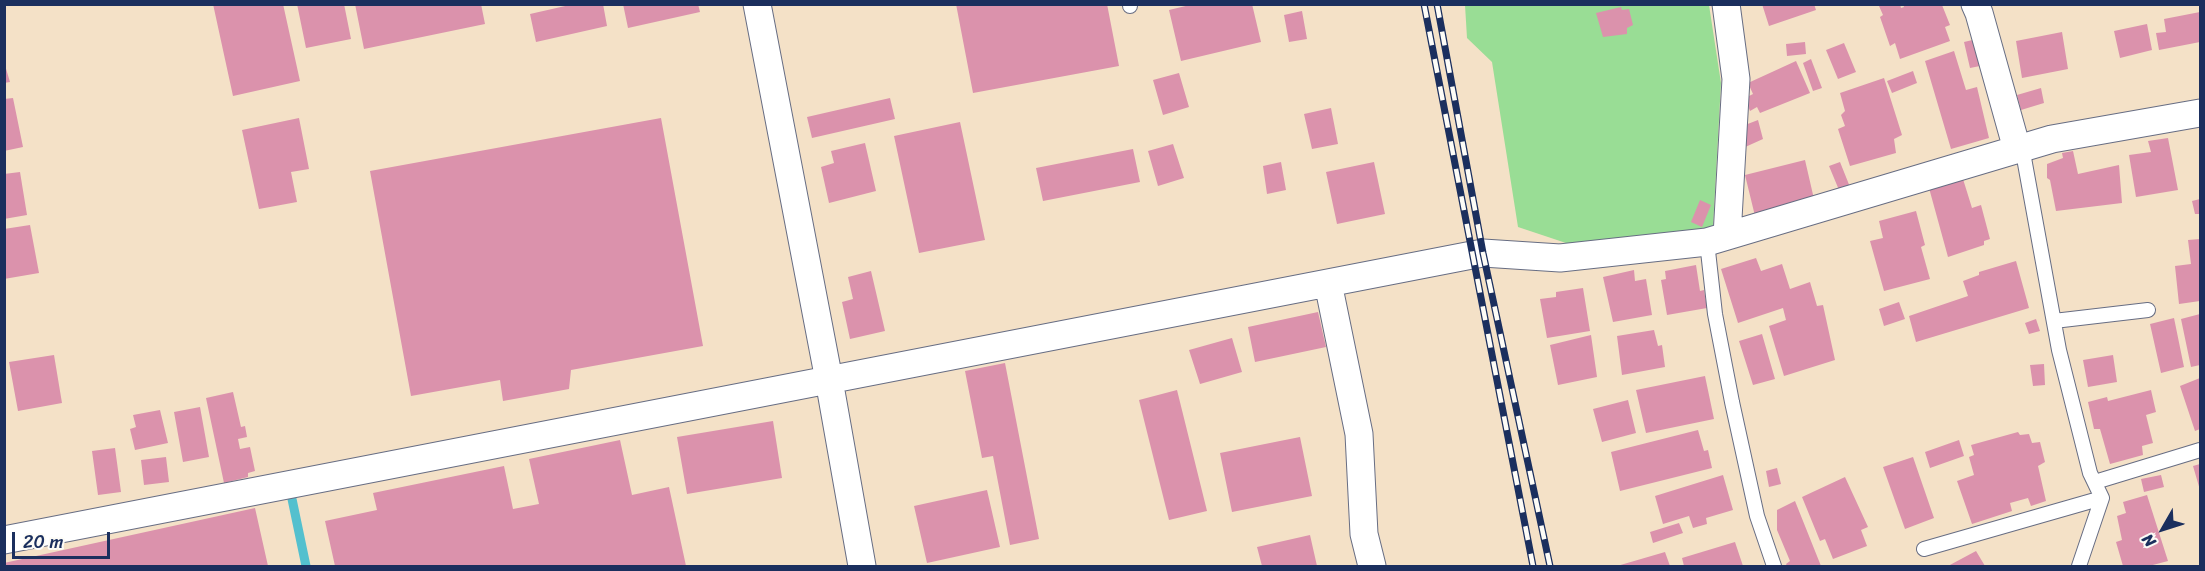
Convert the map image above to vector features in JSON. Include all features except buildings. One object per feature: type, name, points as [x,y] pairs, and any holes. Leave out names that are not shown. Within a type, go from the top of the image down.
[{"type":"street","points":[[757,4],[829,380],[862,567]]},
{"type":"street","points":[[1717,239],[1736,79],[1726,4]]},
{"type":"street","points":[[1975,4],[2020,148]]},
{"type":"street","points":[[4,540],[1483,253],[1560,258],[1717,239],[2052,139],[2200,113]]},
{"type":"street","points":[[1328,283],[1359,434],[1364,534],[1372,567]]},
{"type":"lane","points":[[2020,148],[2059,350],[2090,473],[2102,498],[2079,567]]},
{"type":"lane","points":[[1717,239],[1715,314],[1757,516],[1774,567]]},
{"type":"lane","points":[[2054,321],[2148,310]]},
{"type":"lane","points":[[2095,482],[2200,450]]},
{"type":"lane","points":[[1924,549],[2102,498]]},
{"type":"green space","points":[[1465,5],[1709,5],[1721,83],[1713,228],[1569,244],[1518,227],[1492,62],[1467,38]]},
{"type":"waterway","points":[[292,499],[306,566]]},
{"type":"railway","points":[[1424,4],[1533,566]]},
{"type":"railway","points":[[1437,4],[1483,253],[1550,566]]}]
